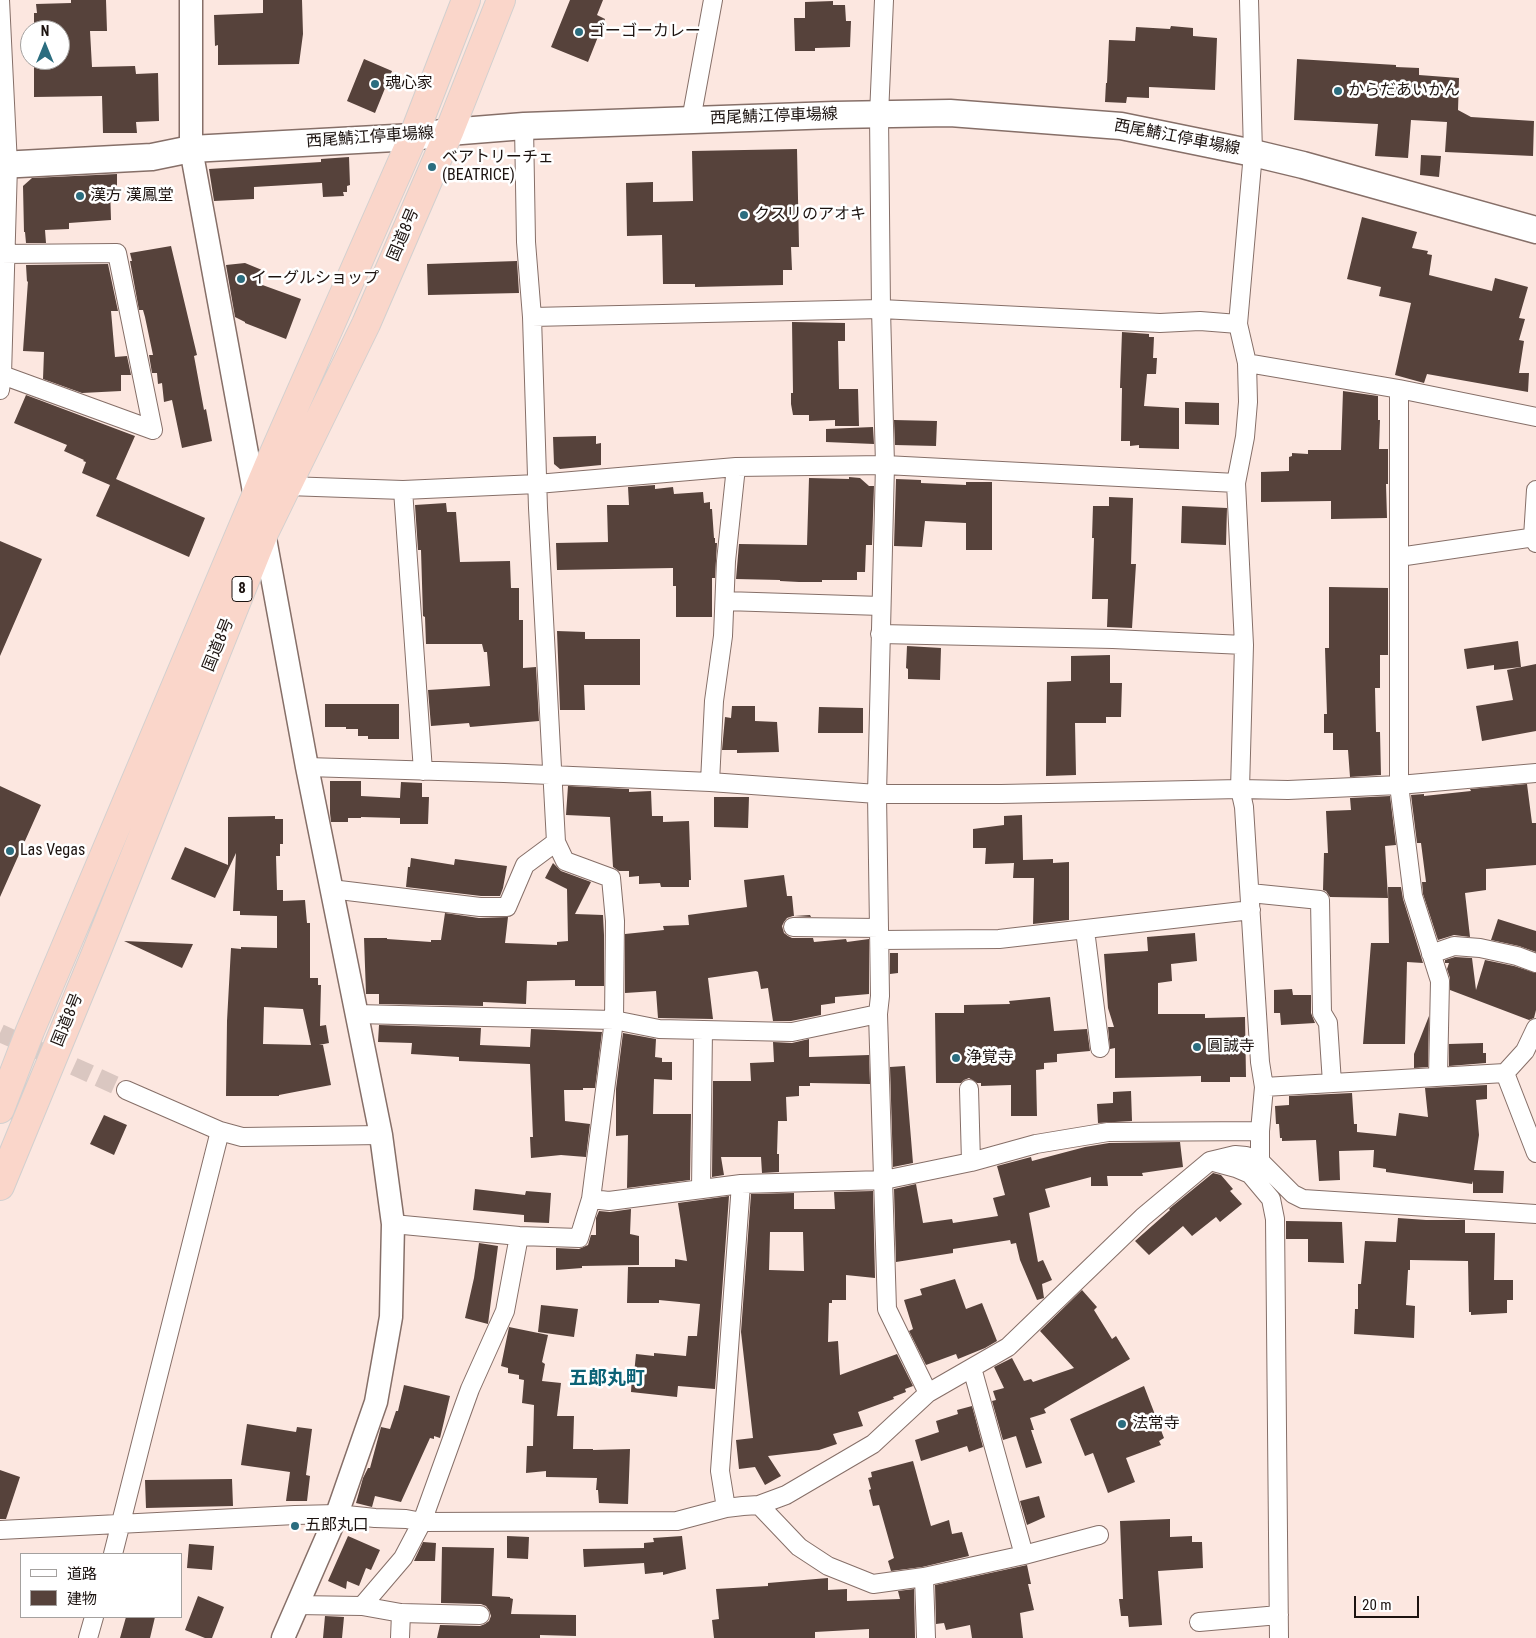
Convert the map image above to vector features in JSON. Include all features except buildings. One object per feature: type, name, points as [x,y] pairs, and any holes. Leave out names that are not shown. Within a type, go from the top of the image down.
[{"type":"highway","name":"国道8号","points":[[0,1109],[30,1031],[255,497],[413,137],[466,0]]},
{"type":"highway","name":"国道8号","points":[[0,1186],[264,533],[366,324],[449,132],[502,0]]},
{"type":"main road","name":"西尾鯖江停車場線","points":[[4,165],[152,157],[192,149],[413,137],[524,126],[834,115],[950,113],[1121,126],[1303,165],[1536,230]]},
{"type":"street","points":[[0,0],[4,165],[1,382],[153,430],[117,253],[3,254]]},
{"type":"street","points":[[191,0],[192,149],[255,497]]},
{"type":"street","points":[[691,120],[713,0]]},
{"type":"street","points":[[884,0],[879,115],[885,465],[880,634],[878,794],[880,996],[878,1014],[887,1309],[928,1393]]},
{"type":"street","points":[[1249,0],[1253,153],[1238,324],[1247,362],[1248,402],[1245,437],[1236,483],[1244,645],[1240,789],[1244,808],[1260,1062],[1264,1087],[1260,1131],[1260,1161]]},
{"type":"street","points":[[393,1224],[519,1236],[579,1238],[591,1199],[614,1020],[615,921],[611,878],[565,861],[556,842],[537,484],[532,317],[526,242],[524,126]]},
{"type":"street","points":[[532,317],[881,309],[1160,324],[1200,321],[1238,324]]},
{"type":"street","points":[[1247,362],[1398,389],[1536,417]]},
{"type":"street","points":[[1398,389],[1399,785],[1413,896],[1440,981],[1438,1077]]},
{"type":"street","points":[[287,486],[403,490],[537,484],[736,466],[885,465],[1236,483]]},
{"type":"street","points":[[710,782],[714,701],[723,636],[726,561],[736,466]]},
{"type":"street","points":[[403,490],[423,771]]},
{"type":"street","points":[[1399,557],[1535,539],[1536,490]]},
{"type":"street","points":[[264,533],[307,767],[381,1135],[393,1224],[391,1317],[376,1402],[337,1514],[283,1638]]},
{"type":"street","points":[[725,601],[881,606]]},
{"type":"street","points":[[880,634],[1113,639],[1244,645]]},
{"type":"street","points":[[307,767],[710,782],[878,794],[1288,790],[1399,785],[1536,773]]},
{"type":"street","points":[[331,889],[480,907],[507,908],[525,865],[556,842]]},
{"type":"street","points":[[1250,893],[1320,900],[1322,1013],[1328,1023],[1332,1083]]},
{"type":"street","points":[[793,927],[879,934],[999,939],[1251,910]]},
{"type":"street","points":[[1085,930],[1100,1048]]},
{"type":"street","points":[[1431,954],[1454,946],[1480,948],[1518,956],[1536,963]]},
{"type":"street","points":[[356,1014],[614,1020],[659,1029],[792,1032],[878,1014]]},
{"type":"street","points":[[1264,1087],[1505,1074],[1525,1051],[1536,1028]]},
{"type":"street","points":[[701,1189],[702,1030]]},
{"type":"street","points":[[1505,1074],[1536,1153]]},
{"type":"street","points":[[969,1088],[971,1162]]},
{"type":"street","points":[[126,1090],[220,1131],[242,1137],[381,1135]]},
{"type":"street","points":[[113,1553],[220,1131]]},
{"type":"street","points":[[591,1199],[609,1202],[741,1184],[884,1180],[971,1162],[1036,1144],[1108,1132],[1260,1131]]},
{"type":"street","points":[[0,1530],[337,1514],[422,1522],[677,1521],[726,1508],[758,1505],[786,1495],[872,1444],[928,1393],[1008,1347],[1142,1217],[1210,1161],[1235,1154],[1260,1161],[1293,1194],[1303,1199],[1536,1214]]},
{"type":"street","points":[[1210,1161],[1250,1174],[1270,1199],[1275,1219],[1279,1638]]},
{"type":"street","points":[[726,1508],[720,1471],[741,1184]]},
{"type":"street","points":[[362,1606],[402,1558],[422,1522],[470,1389],[505,1311],[519,1236]]},
{"type":"street","points":[[972,1368],[1024,1555]]},
{"type":"street","points":[[758,1505],[799,1548],[828,1566],[873,1584],[924,1577],[1024,1555],[1099,1534]]},
{"type":"street","points":[[924,1577],[926,1638]]},
{"type":"street","points":[[296,1605],[362,1606],[401,1613],[480,1615]]},
{"type":"street","points":[[400,1638],[401,1613]]},
{"type":"street","points":[[1198,1622],[1279,1615]]},
{"type":"street","points":[[88,1638],[94,1618]]},
{"type":"tunnel","points":[[0,1033],[126,1090]]},
{"type":"place","name":"ゴーゴーカレー","points":[[579,32]]},
{"type":"place","name":"魂心家","points":[[375,84]]},
{"type":"place","name":"からだあいかん","points":[[1338,91]]},
{"type":"place","name":"ベアトリーチェ (BEATRICE)","points":[[432,167]]},
{"type":"place","name":"漢方 漢鳳堂","points":[[80,196]]},
{"type":"place","name":"クスリのアオキ","points":[[744,215]]},
{"type":"place","name":"イーグルショップ","points":[[241,279]]},
{"type":"place","name":"Las Vegas","points":[[10,851]]},
{"type":"place","name":"圓誠寺","points":[[1197,1047]]},
{"type":"place","name":"浄覚寺","points":[[956,1058]]},
{"type":"place","name":"法常寺","points":[[1122,1424]]},
{"type":"place","name":"五郎丸口","points":[[295,1526]]},
{"type":"district","name":"五郎丸町","points":[[607,1379]]}]
